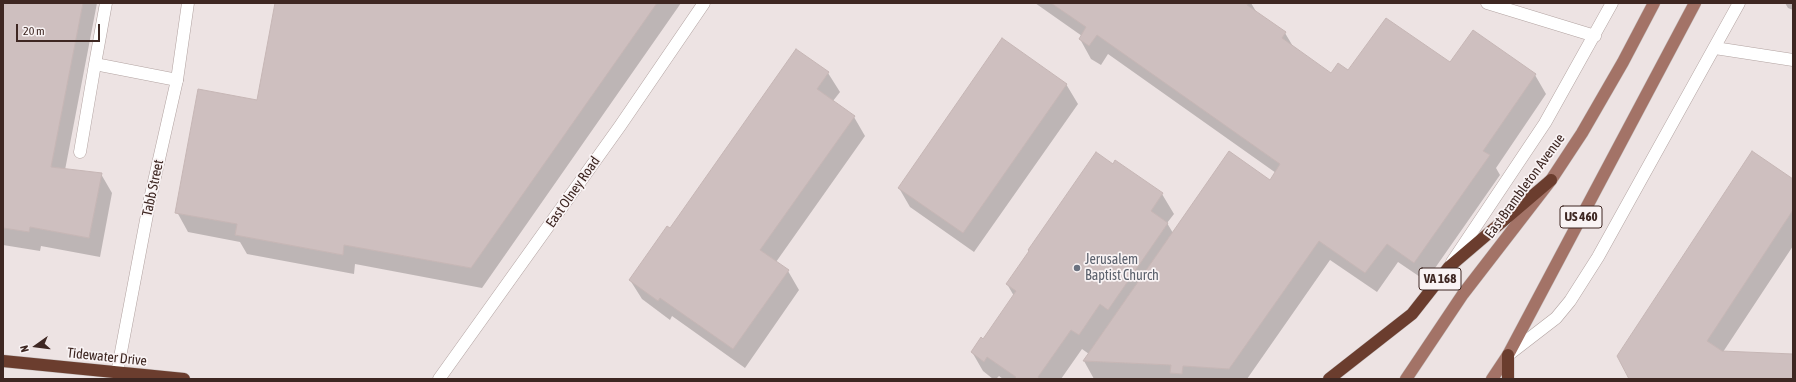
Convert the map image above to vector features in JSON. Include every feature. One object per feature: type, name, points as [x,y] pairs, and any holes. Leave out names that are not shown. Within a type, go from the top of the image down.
[{"type":"highway","name":"VA 168","points":[[1329,379],[1412,314],[1449,267],[1551,180]]},
{"type":"highway","points":[[1508,355],[1508,379]]},
{"type":"highway","name":"Tidewater Drive","points":[[3,361],[184,379]]},
{"type":"main road","name":"East Brambleton Avenue","points":[[1406,379],[1463,294],[1551,180],[1582,133],[1654,3]]},
{"type":"main road","name":"US 460","points":[[1492,379],[1508,355],[1695,3]]},
{"type":"street","points":[[80,152],[106,3]]},
{"type":"street","name":"Tabb Street","points":[[117,373],[150,199],[177,80],[188,3]]},
{"type":"street","name":"East Olney Road","points":[[439,379],[615,132],[704,3]]},
{"type":"street","points":[[1486,3],[1595,36]]},
{"type":"street","points":[[1449,267],[1545,123],[1595,36],[1612,3]]},
{"type":"street","points":[[1508,355],[1556,318],[1570,301],[1598,257],[1739,3]]},
{"type":"street","points":[[1715,48],[1793,60]]},
{"type":"street","points":[[95,64],[177,80]]},
{"type":"building","points":[[3,3],[83,3],[51,167],[102,173],[89,238],[30,227],[29,232],[3,228]]},
{"type":"building","points":[[275,3],[657,3],[471,268],[344,245],[343,255],[235,235],[237,224],[175,213],[198,89],[257,100]]},
{"type":"building","points":[[1051,3],[1248,3],[1247,5],[1286,32],[1282,38],[1331,73],[1338,63],[1348,70],[1386,18],[1450,62],[1473,30],[1536,74],[1483,151],[1490,155],[1414,263],[1387,244],[1365,273],[1319,241],[1229,369],[1183,366],[1182,374],[1170,373],[1171,365],[1083,361],[1229,151],[1270,180],[1280,164],[1097,35],[1089,46],[1079,39],[1086,27]]},
{"type":"building","points":[[1002,38],[1067,84],[963,233],[898,188]]},
{"type":"building","points":[[796,49],[829,72],[817,89],[855,116],[760,250],[789,270],[733,349],[660,298],[658,301],[629,280],[667,226],[670,228]]},
{"type":"building","points":[[1752,151],[1793,179],[1793,210],[1707,341],[1722,351],[1793,354],[1793,379],[1629,379],[1617,356]]},
{"type":"building","name":"Jerusalem Baptist Church","points":[[1096,152],[1113,164],[1115,160],[1163,193],[1151,211],[1168,223],[1108,310],[1100,304],[1079,335],[1071,330],[1038,377],[1041,379],[1014,379],[1016,377],[987,357],[984,362],[971,352],[981,337],[983,339],[1016,291],[1006,284]]},
{"type":"place","name":"Jerusalem Baptist Church","points":[[1077,268]]}]
